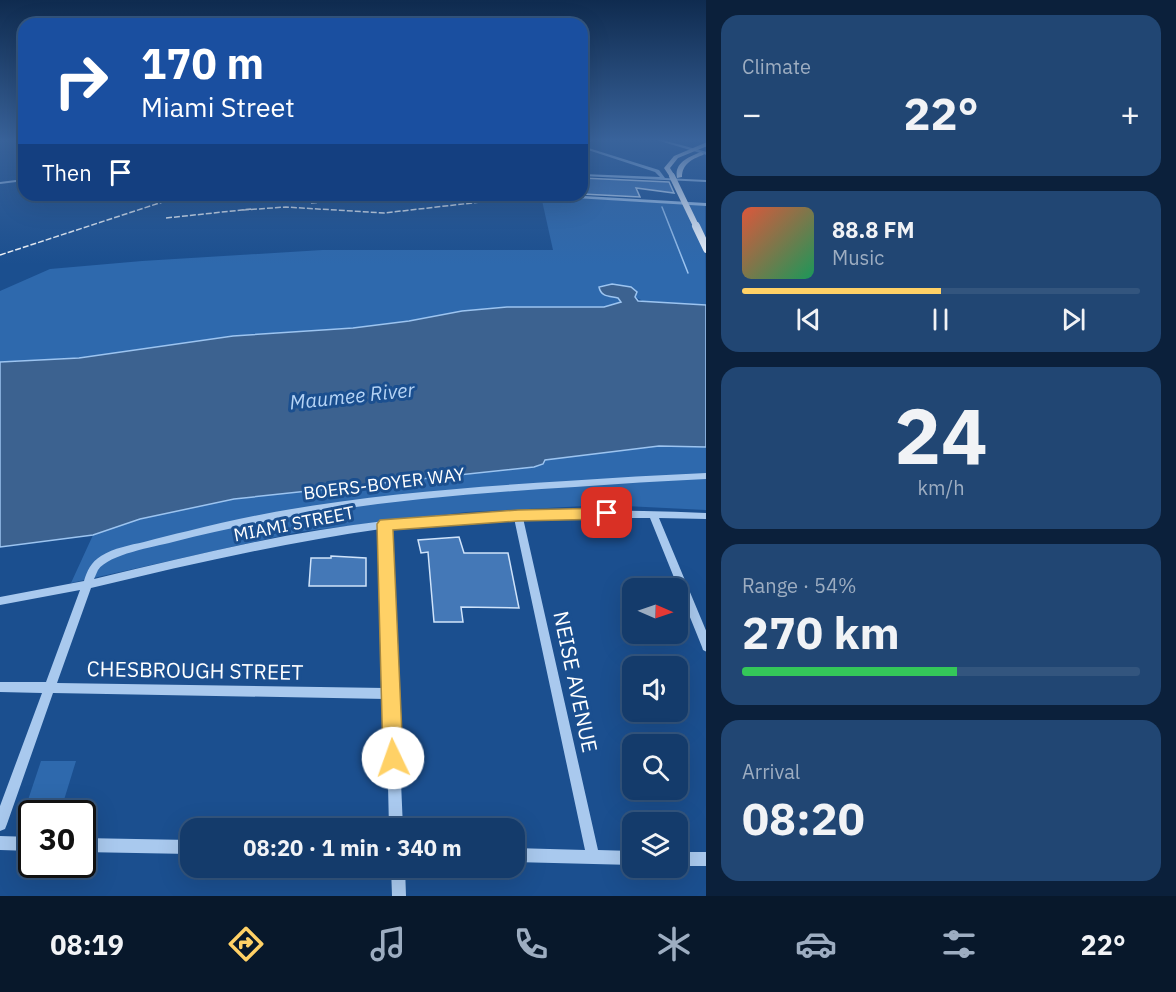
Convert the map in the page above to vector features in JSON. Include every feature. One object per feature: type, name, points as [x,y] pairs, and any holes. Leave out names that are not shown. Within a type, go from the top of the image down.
[{"type":"main road","points":[[677,181],[706,235]]},
{"type":"main road","points":[[677,181],[706,249]]},
{"type":"street","points":[[0,183],[17,181]]},
{"type":"street","points":[[588,198],[706,205]]},
{"type":"street","name":"BOERS-BOYER WAY","points":[[0,824],[86,586],[97,563],[111,555],[231,524],[322,506],[460,491],[706,476]]},
{"type":"street","points":[[653,514],[706,647]]},
{"type":"street","name":"MIAMI STREET","points":[[0,601],[86,586],[182,562],[385,524],[518,515],[706,516]]},
{"type":"street","name":"NEISE AVENUE","points":[[518,515],[593,857]]},
{"type":"street","points":[[385,524],[396,818]]},
{"type":"street","name":"CHESBROUGH STREET","points":[[0,687],[390,694]]},
{"type":"street","points":[[0,843],[18,844]]},
{"type":"street","points":[[96,845],[180,847]]},
{"type":"street","points":[[525,855],[622,858]]},
{"type":"street","points":[[688,859],[706,859]]},
{"type":"street","points":[[398,878],[399,896]]},
{"type":"shaded area","points":[[588,199],[705,205],[706,305],[645,302],[635,297],[611,296],[618,298],[621,302],[604,307],[507,307],[462,311],[353,328],[233,336],[79,358],[0,362],[0,291],[50,269],[322,250],[553,250],[542,201],[588,201]]},
{"type":"shaded area","points":[[659,446],[706,447],[706,510],[605,505],[467,512],[298,532],[71,583],[93,535],[140,519],[234,499],[543,464],[545,460]]},
{"type":"shaded area","points":[[41,761],[76,761],[64,800],[28,800]]},
{"type":"water","name":"Maumee River","points":[[612,284],[631,287],[637,292],[635,297],[638,301],[706,305],[706,447],[659,446],[545,460],[543,464],[534,467],[234,499],[140,519],[93,535],[0,547],[0,362],[79,358],[233,336],[353,328],[462,311],[507,307],[604,307],[621,302],[618,298],[606,295],[600,290],[599,287]]},
{"type":"building","points":[[588,181],[669,182],[674,193],[636,188],[640,197],[588,194]]},
{"type":"building","points":[[459,537],[464,553],[508,553],[519,608],[461,607],[463,622],[434,622],[428,552],[421,553],[418,540]]},
{"type":"building","points":[[331,556],[366,558],[366,586],[309,586],[311,558],[331,558]]},
{"type":"waterway","points":[[662,207],[688,273]]},
{"type":"railway","points":[[0,255],[166,201]]},
{"type":"railway","points":[[311,203],[332,201]]},
{"type":"railway","points":[[243,210],[286,207],[384,213],[489,201]]},
{"type":"railway","points":[[166,218],[251,209]]},
{"type":"route","points":[[393,758],[385,524],[518,515],[607,513]]}]
